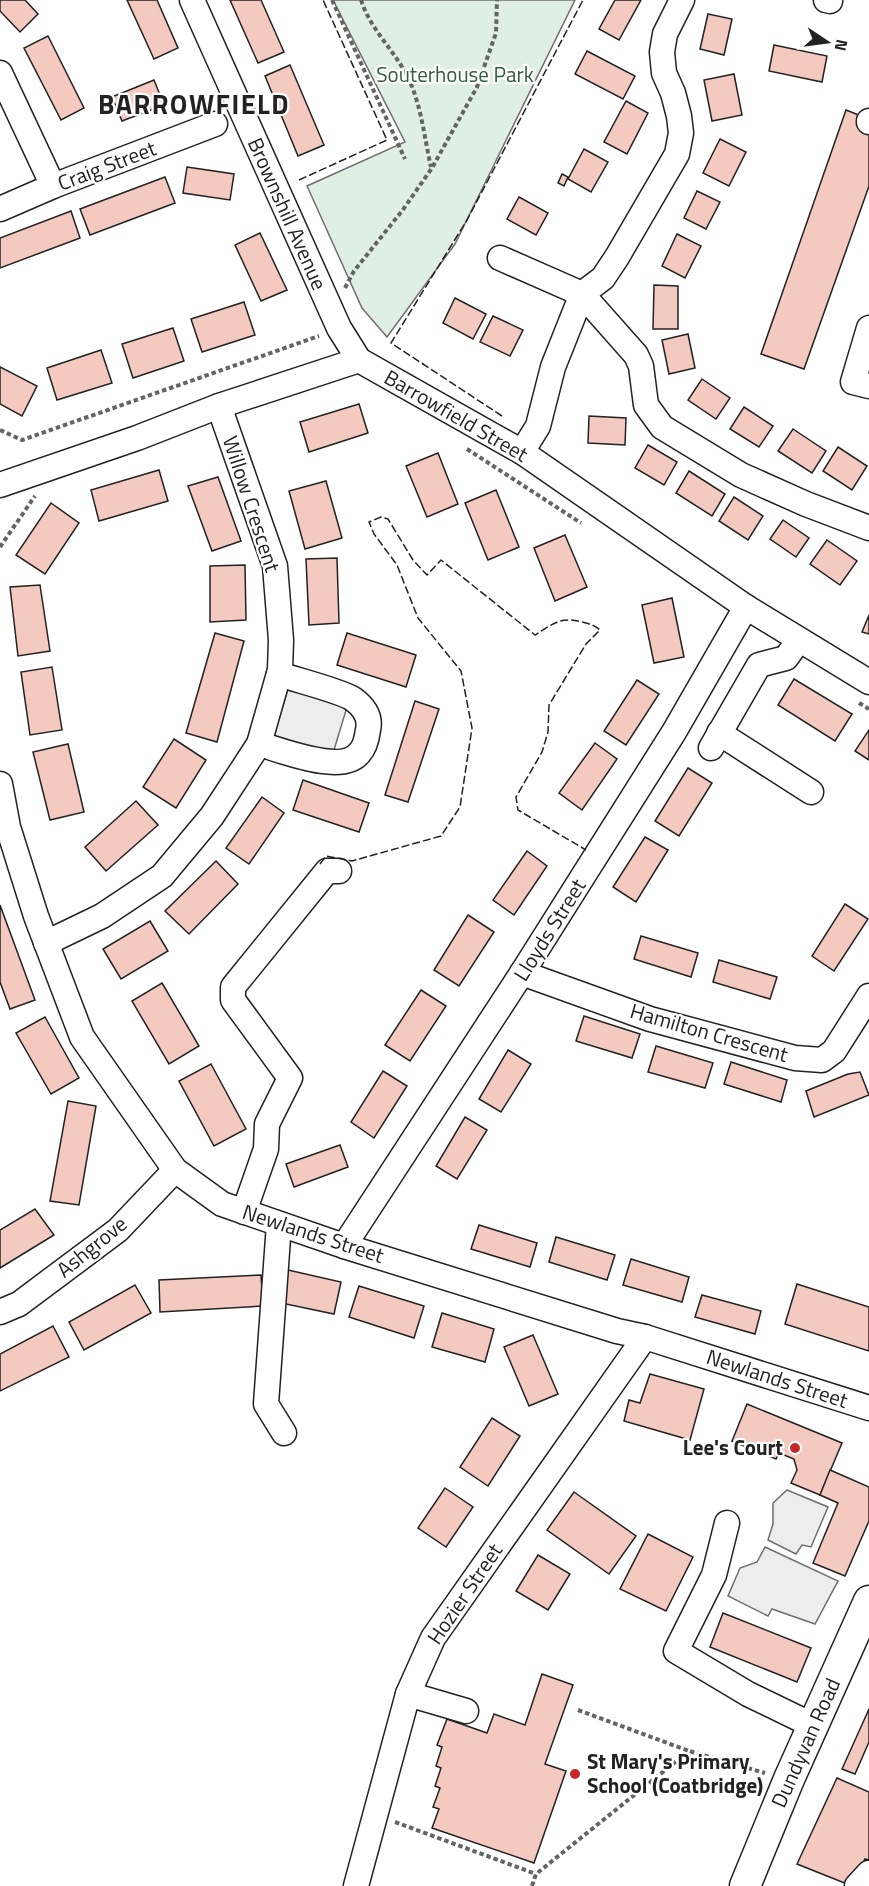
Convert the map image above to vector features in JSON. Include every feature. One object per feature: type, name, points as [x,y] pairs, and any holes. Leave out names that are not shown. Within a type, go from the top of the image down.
[{"type":"main road","name":"Dundyvan Road","points":[[745,1886],[789,1779],[869,1602]]},
{"type":"street","name":"Brownshill Avenue","points":[[192,0],[335,320],[358,360]]},
{"type":"street","points":[[522,452],[538,426],[553,367],[582,294],[603,278],[677,154],[681,133],[679,116],[673,93],[664,73],[662,52],[665,34],[682,0]]},
{"type":"street","points":[[0,73],[53,186]]},
{"type":"street","name":"Craig Street","points":[[0,209],[53,186],[215,124]]},
{"type":"street","points":[[500,258],[582,294],[636,355],[641,366],[646,405],[662,427],[741,475],[806,504],[869,528]]},
{"type":"street","points":[[869,328],[853,382],[869,386]]},
{"type":"street","name":"Barrowfield Street","points":[[0,485],[137,438],[219,406],[358,360],[522,452],[746,607],[799,640],[860,690]]},
{"type":"street","name":"Willow Crescent","points":[[46,943],[102,916],[162,876],[212,816],[259,744],[279,674],[281,640],[275,566],[219,406]]},
{"type":"street","name":"Lloyds Street","points":[[344,1246],[522,973],[674,732],[746,607]]},
{"type":"street","points":[[799,640],[786,658],[759,665],[715,741],[811,792]]},
{"type":"street","points":[[259,744],[308,759],[328,762],[347,760],[360,754],[367,736],[370,722],[364,709],[352,698],[279,674]]},
{"type":"street","name":"Newlands Street","points":[[0,784],[8,827],[46,943],[82,1037],[175,1170],[222,1204],[344,1246],[869,1408]]},
{"type":"street","points":[[244,1212],[266,1149],[267,1124],[290,1078],[233,1000],[233,987],[327,872],[339,871]]},
{"type":"street","name":"Hamilton Crescent","points":[[522,973],[650,1019],[795,1058],[822,1060],[834,1051],[869,996]]},
{"type":"street","name":"Ashgrove","points":[[0,1312],[20,1304],[118,1230],[175,1170]]},
{"type":"street","points":[[279,1224],[266,1404],[284,1433]]},
{"type":"street","name":"Hozier Street","points":[[356,1886],[408,1695],[432,1638],[645,1337]]},
{"type":"street","points":[[728,1523],[714,1575],[676,1651],[748,1694],[814,1726]]},
{"type":"street","points":[[408,1695],[466,1711]]},
{"type":"street","points":[[857,1886],[869,1873]]},
{"type":"path","points":[[332,0],[405,159]]},
{"type":"path","points":[[361,0],[365,15],[405,72],[416,99],[432,168]]},
{"type":"path","points":[[0,430],[22,440],[283,350],[335,320],[354,271],[402,211],[432,168],[477,87],[496,33],[497,0]]},
{"type":"path","points":[[458,443],[585,525]]},
{"type":"path","points":[[0,547],[38,492]]},
{"type":"path","points":[[860,690],[869,709]]},
{"type":"path","points":[[578,1710],[689,1752],[789,1779]]},
{"type":"path","points":[[532,1886],[536,1875],[689,1752]]},
{"type":"path","points":[[374,1816],[536,1875]]},
{"type":"green space","name":"Souterhouse Park","points":[[333,0],[575,0],[455,244],[387,337],[362,308],[307,186],[405,142]]},
{"type":"shaded area","points":[[289,686],[347,707],[334,750],[322,750],[273,737]]},
{"type":"shaded area","points":[[787,1490],[828,1507],[811,1547],[802,1545],[796,1554],[768,1540],[773,1524],[773,1503]]},
{"type":"shaded area","points":[[765,1547],[838,1581],[815,1624],[772,1609],[768,1616],[728,1596],[740,1568],[757,1562]]},
{"type":"building","points":[[0,0],[25,0],[38,14],[20,32],[0,11]]},
{"type":"building","points":[[127,0],[157,0],[178,48],[154,59]]},
{"type":"building","points":[[230,0],[261,0],[284,52],[258,63]]},
{"type":"building","points":[[615,0],[641,0],[619,40],[599,29]]},
{"type":"building","points":[[708,14],[732,19],[724,55],[700,49]]},
{"type":"building","points":[[48,36],[84,108],[61,120],[24,48]]},
{"type":"building","points":[[774,45],[827,56],[822,82],[769,71]]},
{"type":"building","points":[[587,51],[635,76],[623,99],[575,74]]},
{"type":"building","points":[[290,65],[324,145],[298,156],[265,76]]},
{"type":"building","points":[[734,74],[742,115],[712,121],[704,80]]},
{"type":"building","points":[[154,80],[164,105],[122,121],[112,97]]},
{"type":"building","points":[[626,101],[648,113],[627,154],[604,142]]},
{"type":"building","points":[[846,110],[869,119],[869,186],[804,369],[761,354]]},
{"type":"building","points":[[720,139],[746,152],[729,186],[703,173]]},
{"type":"building","points":[[584,149],[608,162],[591,192],[568,179]]},
{"type":"building","points":[[187,167],[234,174],[230,200],[183,193]]},
{"type":"building","points":[[562,174],[568,177],[564,186],[558,183]]},
{"type":"building","points":[[165,177],[175,203],[90,235],[80,209]]},
{"type":"building","points":[[697,191],[720,202],[706,229],[684,218]]},
{"type":"building","points":[[519,197],[548,213],[536,235],[507,219]]},
{"type":"building","points":[[71,211],[80,238],[0,268],[0,238]]},
{"type":"building","points":[[260,233],[287,290],[261,301],[235,245]]},
{"type":"building","points":[[677,234],[701,246],[685,278],[662,266]]},
{"type":"building","points":[[654,285],[678,286],[678,329],[653,329]]},
{"type":"building","points":[[455,298],[486,314],[473,339],[443,323]]},
{"type":"building","points":[[244,302],[255,335],[202,352],[191,319]]},
{"type":"building","points":[[493,316],[523,330],[510,356],[480,342]]},
{"type":"building","points":[[173,328],[184,361],[133,378],[122,344]]},
{"type":"building","points":[[688,334],[695,368],[669,374],[662,340]]},
{"type":"building","points":[[101,350],[112,383],[57,400],[47,368]]},
{"type":"building","points":[[0,367],[37,386],[22,416],[0,404]]},
{"type":"building","points":[[702,379],[730,398],[716,419],[688,400]]},
{"type":"building","points":[[359,404],[368,433],[309,452],[300,422]]},
{"type":"building","points":[[744,407],[773,426],[759,447],[730,429]]},
{"type":"building","points":[[589,416],[626,418],[625,445],[588,443]]},
{"type":"building","points":[[793,429],[826,451],[812,473],[778,451]]},
{"type":"building","points":[[648,445],[677,462],[664,485],[635,468]]},
{"type":"building","points":[[838,447],[867,466],[852,490],[823,471]]},
{"type":"building","points":[[438,453],[458,504],[427,517],[406,466]]},
{"type":"building","points":[[159,470],[168,501],[99,521],[91,490]]},
{"type":"building","points":[[689,471],[725,494],[712,516],[676,493]]},
{"type":"building","points":[[218,477],[241,541],[212,551],[188,486]]},
{"type":"building","points":[[326,481],[342,538],[305,549],[289,491]]},
{"type":"building","points":[[496,490],[519,547],[488,560],[465,503]]},
{"type":"building","points":[[734,497],[763,516],[748,540],[719,521]]},
{"type":"building","points":[[51,503],[79,523],[45,574],[16,555]]},
{"type":"building","points":[[783,520],[809,538],[796,557],[770,539]]},
{"type":"building","points":[[565,535],[587,587],[555,601],[534,548]]},
{"type":"building","points":[[827,540],[857,561],[840,585],[810,564]]},
{"type":"building","points":[[337,558],[339,623],[309,625],[306,559]]},
{"type":"building","points":[[245,565],[246,620],[210,622],[210,566]]},
{"type":"building","points":[[40,585],[50,651],[18,656],[10,587]]},
{"type":"building","points":[[672,598],[684,657],[654,663],[642,605]]},
{"type":"building","points":[[869,615],[869,634],[862,632]]},
{"type":"building","points":[[215,633],[244,641],[217,742],[186,733]]},
{"type":"building","points":[[347,633],[416,655],[406,687],[337,665]]},
{"type":"building","points":[[52,667],[62,730],[30,735],[21,672]]},
{"type":"building","points":[[794,679],[852,714],[835,741],[778,705]]},
{"type":"building","points":[[637,680],[659,694],[626,745],[604,731]]},
{"type":"building","points":[[415,701],[439,709],[408,802],[385,795]]},
{"type":"building","points":[[869,730],[869,760],[855,751]]},
{"type":"building","points":[[174,739],[206,760],[176,808],[143,787]]},
{"type":"building","points":[[595,743],[617,759],[582,810],[559,793]]},
{"type":"building","points":[[68,744],[84,812],[50,820],[33,752]]},
{"type":"building","points":[[688,768],[712,783],[679,836],[655,821]]},
{"type":"building","points":[[303,780],[369,803],[359,832],[293,810]]},
{"type":"building","points":[[262,797],[284,813],[249,864],[226,848]]},
{"type":"building","points":[[136,801],[158,825],[106,871],[85,847]]},
{"type":"building","points":[[645,837],[668,850],[636,902],[613,887]]},
{"type":"building","points":[[527,851],[547,866],[514,915],[493,900]]},
{"type":"building","points":[[216,861],[238,884],[189,934],[165,911]]},
{"type":"building","points":[[845,904],[868,919],[834,971],[812,956]]},
{"type":"building","points":[[0,905],[35,1000],[10,1009],[0,982]]},
{"type":"building","points":[[468,915],[494,932],[459,986],[434,970]]},
{"type":"building","points":[[150,921],[168,951],[121,979],[103,949]]},
{"type":"building","points":[[641,936],[698,953],[691,977],[634,959]]},
{"type":"building","points":[[719,960],[777,977],[770,999],[713,982]]},
{"type":"building","points":[[162,983],[199,1046],[169,1064],[132,1001]]},
{"type":"building","points":[[421,990],[446,1006],[410,1061],[385,1045]]},
{"type":"building","points":[[584,1016],[640,1034],[632,1058],[576,1041]]},
{"type":"building","points":[[45,1017],[79,1078],[51,1094],[16,1033]]},
{"type":"building","points":[[656,1046],[713,1063],[705,1088],[648,1072]]},
{"type":"building","points":[[508,1050],[531,1064],[501,1112],[479,1099]]},
{"type":"building","points":[[731,1062],[787,1080],[781,1102],[724,1084]]},
{"type":"building","points":[[211,1064],[246,1129],[214,1146],[179,1081]]},
{"type":"building","points":[[383,1071],[407,1086],[374,1138],[351,1122]]},
{"type":"building","points":[[860,1072],[869,1095],[814,1117],[806,1091],[848,1074]]},
{"type":"building","points":[[68,1101],[96,1106],[79,1205],[50,1201]]},
{"type":"building","points":[[465,1117],[487,1130],[457,1179],[436,1166]]},
{"type":"building","points":[[340,1145],[348,1167],[294,1187],[286,1164]]},
{"type":"building","points":[[35,1209],[54,1235],[0,1268],[0,1230]]},
{"type":"building","points":[[479,1225],[537,1243],[530,1267],[471,1249]]},
{"type":"building","points":[[556,1237],[615,1255],[607,1280],[549,1262]]},
{"type":"building","points":[[631,1259],[689,1277],[682,1302],[623,1285]]},
{"type":"building","points":[[288,1270],[341,1282],[334,1314],[281,1303]]},
{"type":"building","points":[[261,1275],[263,1306],[160,1312],[159,1280]]},
{"type":"building","points":[[797,1284],[869,1307],[869,1351],[785,1324]]},
{"type":"building","points":[[135,1285],[151,1313],[84,1350],[69,1322]]},
{"type":"building","points":[[359,1286],[424,1306],[414,1338],[349,1317]]},
{"type":"building","points":[[702,1295],[761,1311],[755,1334],[695,1317]]},
{"type":"building","points":[[442,1313],[494,1329],[485,1362],[432,1347]]},
{"type":"building","points":[[53,1326],[69,1357],[0,1391],[0,1354]]},
{"type":"building","points":[[533,1335],[558,1394],[529,1406],[504,1347]]},
{"type":"building","points":[[650,1374],[704,1389],[690,1440],[624,1421],[629,1400],[640,1403]]},
{"type":"building","name":"Lee's Court","points":[[747,1404],[842,1443],[820,1495],[791,1483],[797,1470],[794,1459],[779,1453],[776,1459],[732,1441]]},
{"type":"building","points":[[492,1418],[520,1436],[488,1486],[460,1467]]},
{"type":"building","name":"Lee's Court","points":[[830,1470],[869,1487],[869,1521],[845,1576],[813,1563],[838,1503],[820,1495]]},
{"type":"building","points":[[445,1488],[473,1507],[446,1547],[418,1528]]},
{"type":"building","points":[[574,1492],[636,1536],[609,1574],[547,1530]]},
{"type":"building","points":[[648,1534],[693,1557],[666,1611],[620,1589]]},
{"type":"building","points":[[538,1555],[570,1574],[548,1610],[516,1591]]},
{"type":"building","points":[[723,1613],[811,1648],[797,1682],[710,1647]]},
{"type":"building","points":[[542,1674],[573,1685],[545,1764],[566,1771],[534,1863],[432,1828],[439,1809],[433,1807],[440,1788],[435,1786],[441,1768],[436,1766],[442,1747],[437,1745],[447,1719],[487,1733],[494,1714],[525,1725]]},
{"type":"building","points":[[869,1709],[869,1742],[855,1774],[842,1769]]},
{"type":"building","points":[[837,1778],[869,1792],[869,1860],[865,1859],[852,1886],[797,1864]]},
{"type":"fence","points":[[299,180],[387,140],[323,0]]},
{"type":"fence","points":[[502,416],[391,343],[467,220],[583,0]]},
{"type":"fence","points":[[320,864],[326,856],[352,861],[441,836],[460,807],[472,728],[461,671],[418,618],[397,565],[374,534],[369,522],[381,517],[388,519],[413,560],[427,575],[441,560],[535,635],[552,624],[568,620],[589,624],[600,630],[586,644],[549,705],[548,732],[542,752],[516,797],[518,810],[586,850]]},
{"type":"place","name":"Lee's Court","points":[[795,1448]]},
{"type":"place","name":"St Mary's Primary School (Coatbridge)","points":[[575,1774]]},
{"type":"district","name":"BARROWFIELD","points":[[194,105]]}]
